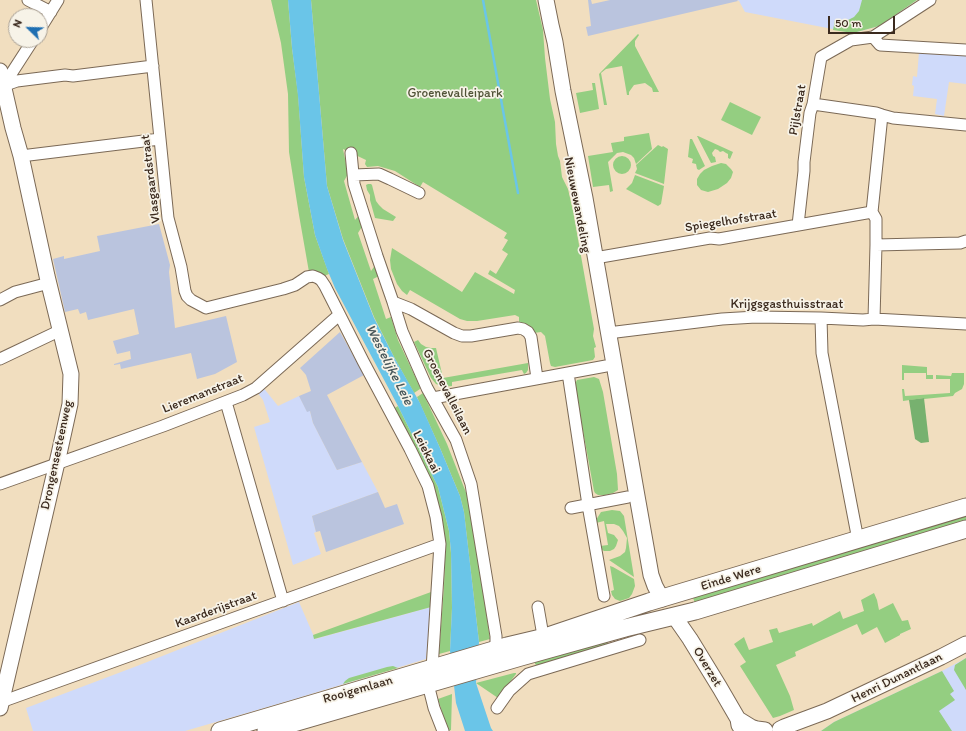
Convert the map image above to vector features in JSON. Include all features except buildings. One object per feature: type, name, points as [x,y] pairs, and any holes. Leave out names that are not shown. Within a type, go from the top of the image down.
[{"type":"main road","name":"Nieuwewandeling","points":[[546,0],[585,198],[596,308],[625,427],[632,497]]},
{"type":"main road","name":"Nieuwewandeling","points":[[551,24],[549,34],[550,59],[557,101],[608,332],[612,402],[632,497],[655,586],[656,600]]},
{"type":"main road","name":"Drongensesteenweg","points":[[0,71],[2,88],[21,156],[71,374],[70,404],[1,705]]},
{"type":"main road","name":"Nieuwewandeling","points":[[557,101],[563,108],[568,135],[572,136]]},
{"type":"main road","name":"Nieuwewandeling","points":[[596,308],[601,313],[604,333],[608,332]]},
{"type":"main road","name":"Nieuwewandeling","points":[[612,402],[618,407],[621,426],[625,427]]},
{"type":"main road","name":"Einde Were","points":[[496,650],[545,637],[656,600],[966,507]]},
{"type":"main road","name":"Einde Were","points":[[515,659],[711,606],[966,529]]},
{"type":"main road","points":[[656,600],[674,616]]},
{"type":"main road","name":"Overzet","points":[[674,616],[690,639],[740,725],[764,731],[770,728],[781,730]]},
{"type":"main road","name":"Henri Dunantlaan","points":[[781,730],[828,711],[966,644]]},
{"type":"main road","name":"Rooigemlaan","points":[[478,662],[496,650]]},
{"type":"main road","name":"Rooigemlaan","points":[[220,731],[478,662],[515,659]]},
{"type":"main road","name":"Rooigemlaan","points":[[266,731],[436,674]]},
{"type":"main road","name":"Henri Dunantlaan","points":[[808,731],[828,711]]},
{"type":"street","points":[[28,0],[51,12]]},
{"type":"street","points":[[48,17],[58,0]]},
{"type":"street","name":"Vlasgaardstraat","points":[[146,0],[168,218],[187,296],[191,300],[206,308],[283,289],[295,285],[307,278]]},
{"type":"street","points":[[930,0],[873,37],[880,45],[966,50]]},
{"type":"street","name":"Pijlstraat","points":[[798,225],[810,113],[814,104],[821,57],[851,40],[873,37]]},
{"type":"street","points":[[2,88],[28,48]]},
{"type":"street","points":[[2,88],[17,81],[153,66]]},
{"type":"street","points":[[814,104],[876,113],[893,118],[966,125]]},
{"type":"street","points":[[874,319],[876,218],[872,212],[882,115]]},
{"type":"street","points":[[21,156],[160,139]]},
{"type":"street","name":"Groenevalleilaan","points":[[351,153],[356,192],[402,331],[427,388],[456,440],[471,484],[496,636],[496,650]]},
{"type":"street","points":[[354,175],[379,174],[419,193]]},
{"type":"street","name":"Spiegelhofstraat","points":[[591,259],[710,238],[719,239],[872,212]]},
{"type":"street","points":[[876,245],[960,243],[966,241]]},
{"type":"street","name":"Leiekaai","points":[[307,278],[313,276],[321,280],[428,486],[436,517],[440,544],[436,674],[429,688],[434,708],[443,731]]},
{"type":"street","points":[[0,300],[15,292],[49,283]]},
{"type":"street","points":[[393,302],[411,309],[462,336],[471,336],[518,328],[523,329],[528,332],[531,337],[538,378]]},
{"type":"street","name":"Lieremanstraat","points":[[0,484],[243,395],[256,388],[339,314]]},
{"type":"street","name":"Krijgsgasthuisstraat","points":[[608,332],[722,319],[756,317],[874,319],[966,324]]},
{"type":"street","points":[[821,318],[822,353],[858,540]]},
{"type":"street","points":[[0,359],[61,330]]},
{"type":"street","points":[[433,398],[610,365]]},
{"type":"street","points":[[568,373],[588,505],[604,596]]},
{"type":"street","points":[[226,402],[283,601]]},
{"type":"street","points":[[572,508],[632,497]]},
{"type":"street","name":"Kaarderijstraat","points":[[1,705],[440,544]]},
{"type":"street","points":[[538,607],[542,630],[545,637]]},
{"type":"street","points":[[608,650],[616,632]]},
{"type":"street","points":[[497,708],[509,691],[528,674],[640,640]]},
{"type":"street","points":[[515,659],[528,674]]},
{"type":"shaded area","points":[[588,0],[591,0],[592,4],[610,0],[738,1],[588,36],[586,27],[591,26]]},
{"type":"shaded area","points":[[737,0],[917,0],[879,26],[853,33],[745,12]]},
{"type":"shaded area","points":[[919,52],[966,55],[966,84],[949,82],[944,116],[935,114],[937,99],[913,96],[913,76],[917,77]]},
{"type":"shaded area","points":[[159,224],[170,265],[169,272],[175,328],[226,316],[237,362],[215,374],[197,379],[191,353],[121,369],[120,364],[114,364],[131,359],[130,351],[117,354],[113,341],[139,334],[134,309],[88,320],[86,312],[80,314],[78,309],[65,312],[53,259],[64,256],[64,259],[100,251],[97,236]]},
{"type":"shaded area","points":[[340,332],[364,375],[327,395],[362,462],[337,470],[313,423],[310,411],[307,412],[299,396],[311,391],[306,375],[300,368]]},
{"type":"shaded area","points":[[262,386],[278,406],[299,396],[307,411],[310,411],[313,423],[337,470],[362,462],[378,492],[312,516],[316,532],[314,533],[321,554],[293,565],[254,427],[270,422],[263,400],[257,392]]},
{"type":"shaded area","points":[[378,492],[385,508],[397,504],[404,524],[326,552],[320,531],[316,532],[312,516]]},
{"type":"shaded area","points":[[299,602],[315,639],[431,607],[426,659],[185,731],[33,731],[26,708]]},
{"type":"shaded area","points":[[966,658],[966,731],[821,731],[834,722],[942,671]]},
{"type":"green space","points":[[271,0],[288,0],[298,94],[304,177],[315,235],[329,274],[324,276],[309,272],[289,152],[288,94],[281,43]]},
{"type":"green space","name":"Groenevalleipark","points":[[311,0],[536,0],[543,30],[545,58],[550,99],[555,122],[558,156],[562,177],[568,189],[573,211],[594,329],[593,336],[596,347],[594,348],[595,357],[593,360],[555,367],[551,366],[545,336],[541,332],[534,333],[532,328],[529,326],[519,323],[519,317],[515,315],[477,321],[467,321],[460,319],[410,290],[407,295],[402,291],[397,284],[391,269],[390,260],[392,248],[462,292],[475,272],[514,294],[515,290],[488,274],[490,270],[496,274],[508,254],[502,250],[508,240],[504,238],[507,233],[423,182],[420,187],[395,171],[378,166],[367,167],[365,164],[366,160],[343,149],[348,174],[344,181],[355,220],[360,214],[363,225],[358,233],[371,271],[376,264],[379,276],[373,279],[386,319],[391,317],[398,340],[420,387],[420,389],[414,393],[374,317],[343,239],[327,186]]},
{"type":"green space","points":[[862,0],[917,0],[879,26],[853,33],[833,30],[835,20],[848,20],[854,17],[859,11]]},
{"type":"green space","points":[[638,34],[639,35],[635,41],[635,46],[659,92],[653,92],[652,88],[645,83],[634,85],[629,92],[629,95],[627,95],[622,66],[606,69],[601,73],[607,105],[604,105],[599,74]]},
{"type":"green space","points":[[592,83],[595,83],[599,109],[580,113],[576,93],[593,90]]},
{"type":"green space","points":[[730,102],[761,117],[752,135],[721,120]]},
{"type":"green space","points":[[649,133],[652,149],[636,164],[631,155],[623,152],[617,153],[608,162],[613,191],[610,192],[609,185],[593,187],[588,156],[613,152],[611,143],[624,141],[624,137]]},
{"type":"green space","points":[[697,136],[733,152],[730,159],[728,158],[728,154],[715,149],[712,153],[716,162],[711,163]]},
{"type":"green space","points":[[690,139],[692,139],[705,166],[699,170],[697,169],[696,164],[692,163],[693,159],[688,157]]},
{"type":"green space","points":[[658,145],[668,149],[664,184],[635,173],[637,169],[636,165]]},
{"type":"green space","points":[[622,156],[628,159],[631,165],[628,171],[622,174],[616,171],[613,165],[616,159]]},
{"type":"green space","points":[[721,163],[726,164],[733,172],[731,178],[727,183],[718,189],[708,192],[701,190],[697,185],[697,179],[700,174],[704,170]]},
{"type":"green space","points":[[635,175],[664,186],[661,204],[658,206],[626,189],[632,183]]},
{"type":"green space","points":[[366,185],[372,185],[376,201],[379,205],[396,217],[393,221],[375,218],[370,195],[367,190]]},
{"type":"green space","points":[[418,340],[426,347],[436,348],[443,378],[528,363],[528,370],[524,374],[522,370],[452,382],[452,386],[443,387],[436,384],[431,378],[414,342]]},
{"type":"green space","points":[[902,365],[927,367],[927,375],[933,375],[933,379],[926,379],[926,373],[904,373],[904,380],[902,380]]},
{"type":"green space","points":[[952,373],[964,373],[964,384],[962,389],[953,396],[903,401],[902,389],[904,389],[905,396],[950,393],[950,379],[936,379],[936,375],[951,376]]},
{"type":"green space","points":[[594,377],[599,379],[603,392],[617,474],[618,490],[605,495],[598,495],[594,491],[575,387],[577,380]]},
{"type":"green space","points":[[423,393],[447,444],[467,495],[471,511],[490,639],[479,642],[464,512],[460,496],[417,397]]},
{"type":"green space","points":[[924,398],[929,442],[921,443],[915,439],[909,400]]},
{"type":"green space","points":[[398,406],[438,487],[449,531],[452,608],[450,651],[439,654],[445,555],[443,524],[432,487],[393,409]]},
{"type":"green space","points":[[612,510],[620,511],[624,516],[634,577],[609,560],[620,556],[625,552],[627,538],[619,526],[614,524],[606,524],[608,533],[614,535],[618,540],[614,549],[604,551],[600,546],[608,545],[604,521],[596,523],[596,520],[601,512]]},
{"type":"green space","points":[[966,512],[966,525],[696,606],[692,595]]},
{"type":"green space","points":[[610,566],[634,579],[635,586],[629,598],[620,601],[615,599],[612,595],[611,591],[614,590]]},
{"type":"green space","points":[[431,592],[431,607],[314,639],[313,635]]},
{"type":"green space","points":[[874,593],[879,610],[893,603],[902,621],[908,620],[911,629],[885,643],[877,627],[862,635],[857,624],[795,652],[796,656],[776,665],[790,696],[794,710],[773,718],[740,666],[746,662],[734,644],[744,637],[749,650],[773,642],[769,630],[777,628],[779,633],[812,623],[813,626],[840,611],[843,619],[864,611],[861,600]]},
{"type":"green space","points":[[609,641],[606,645],[538,666],[535,664],[535,661]]},
{"type":"green space","points":[[966,658],[966,690],[954,670],[955,665]]},
{"type":"green space","points":[[393,666],[398,668],[343,684],[349,678]]},
{"type":"green space","points":[[942,671],[954,691],[950,694],[955,700],[939,711],[952,731],[821,731],[834,722]]},
{"type":"green space","points":[[514,673],[516,674],[498,698],[476,683]]},
{"type":"green space","points":[[452,694],[451,730],[448,731],[438,699]]},
{"type":"water","name":"Westelijke Leie","points":[[288,0],[311,0],[327,186],[343,240],[374,318],[420,403],[460,496],[464,512],[479,642],[476,683],[493,731],[465,731],[456,703],[450,651],[452,608],[451,552],[449,531],[438,487],[398,406],[335,288],[315,235],[304,177],[298,96]]},
{"type":"waterway","points":[[483,0],[518,193]]}]
